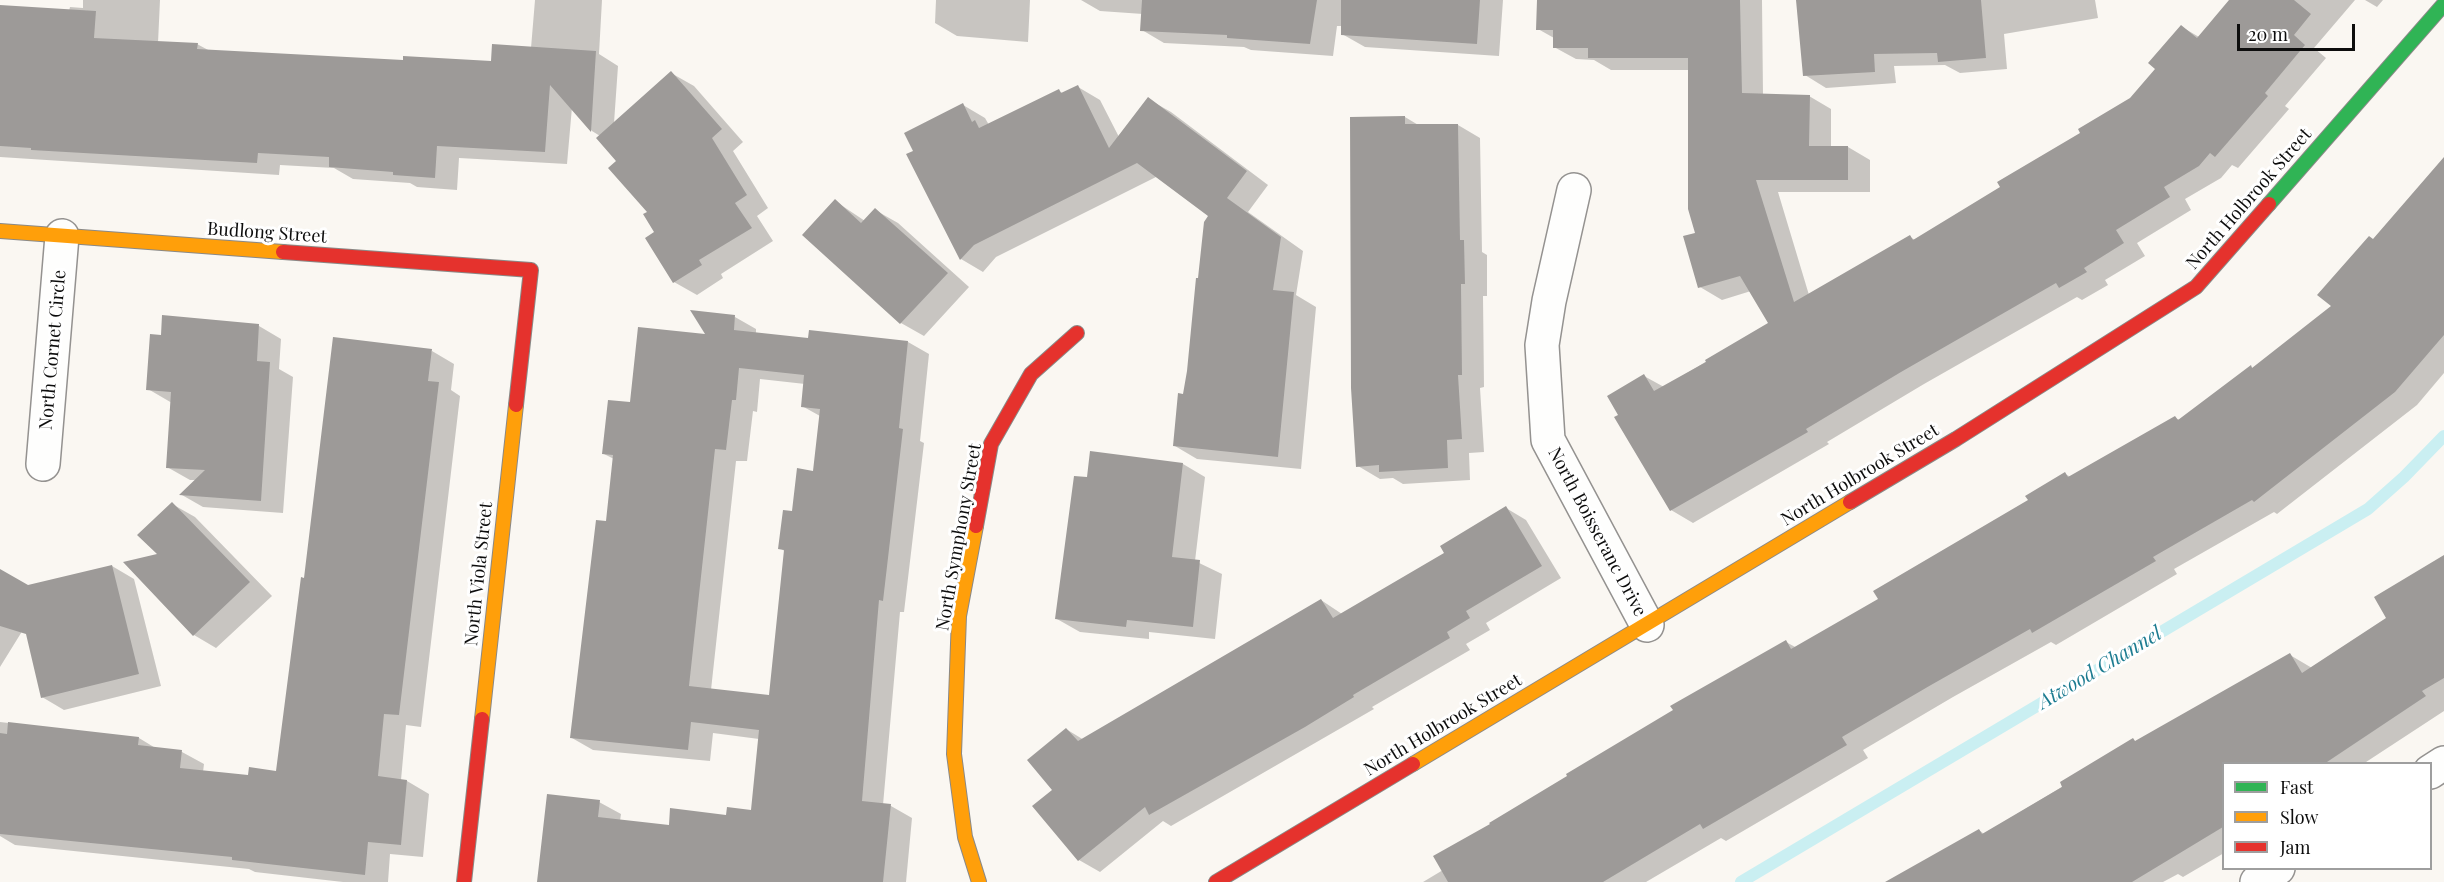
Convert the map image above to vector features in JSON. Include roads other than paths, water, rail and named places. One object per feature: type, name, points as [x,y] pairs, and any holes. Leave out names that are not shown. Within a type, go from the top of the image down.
[{"type":"street","name":"North Holbrook Street","points":[[1216,882],[1956,439],[2196,287],[2444,4]]},
{"type":"street","name":"North Boisseranc Drive","points":[[1574,190],[1548,301],[1542,345],[1548,440],[1647,625]]},
{"type":"street","name":"Budlong Street","points":[[0,231],[531,270]]},
{"type":"street","name":"North Cornet Circle","points":[[43,464],[62,236]]},
{"type":"street","name":"North Viola Street","points":[[464,882],[531,270]]},
{"type":"street","name":"North Symphony Street","points":[[979,882],[965,837],[954,754],[959,616],[991,444],[1031,374],[1077,333]]},
{"type":"street","points":[[2257,882],[2275,870]]},
{"type":"waterway","name":"Atwood Channel","points":[[1741,882],[2368,509],[2404,477],[2444,436]]}]
